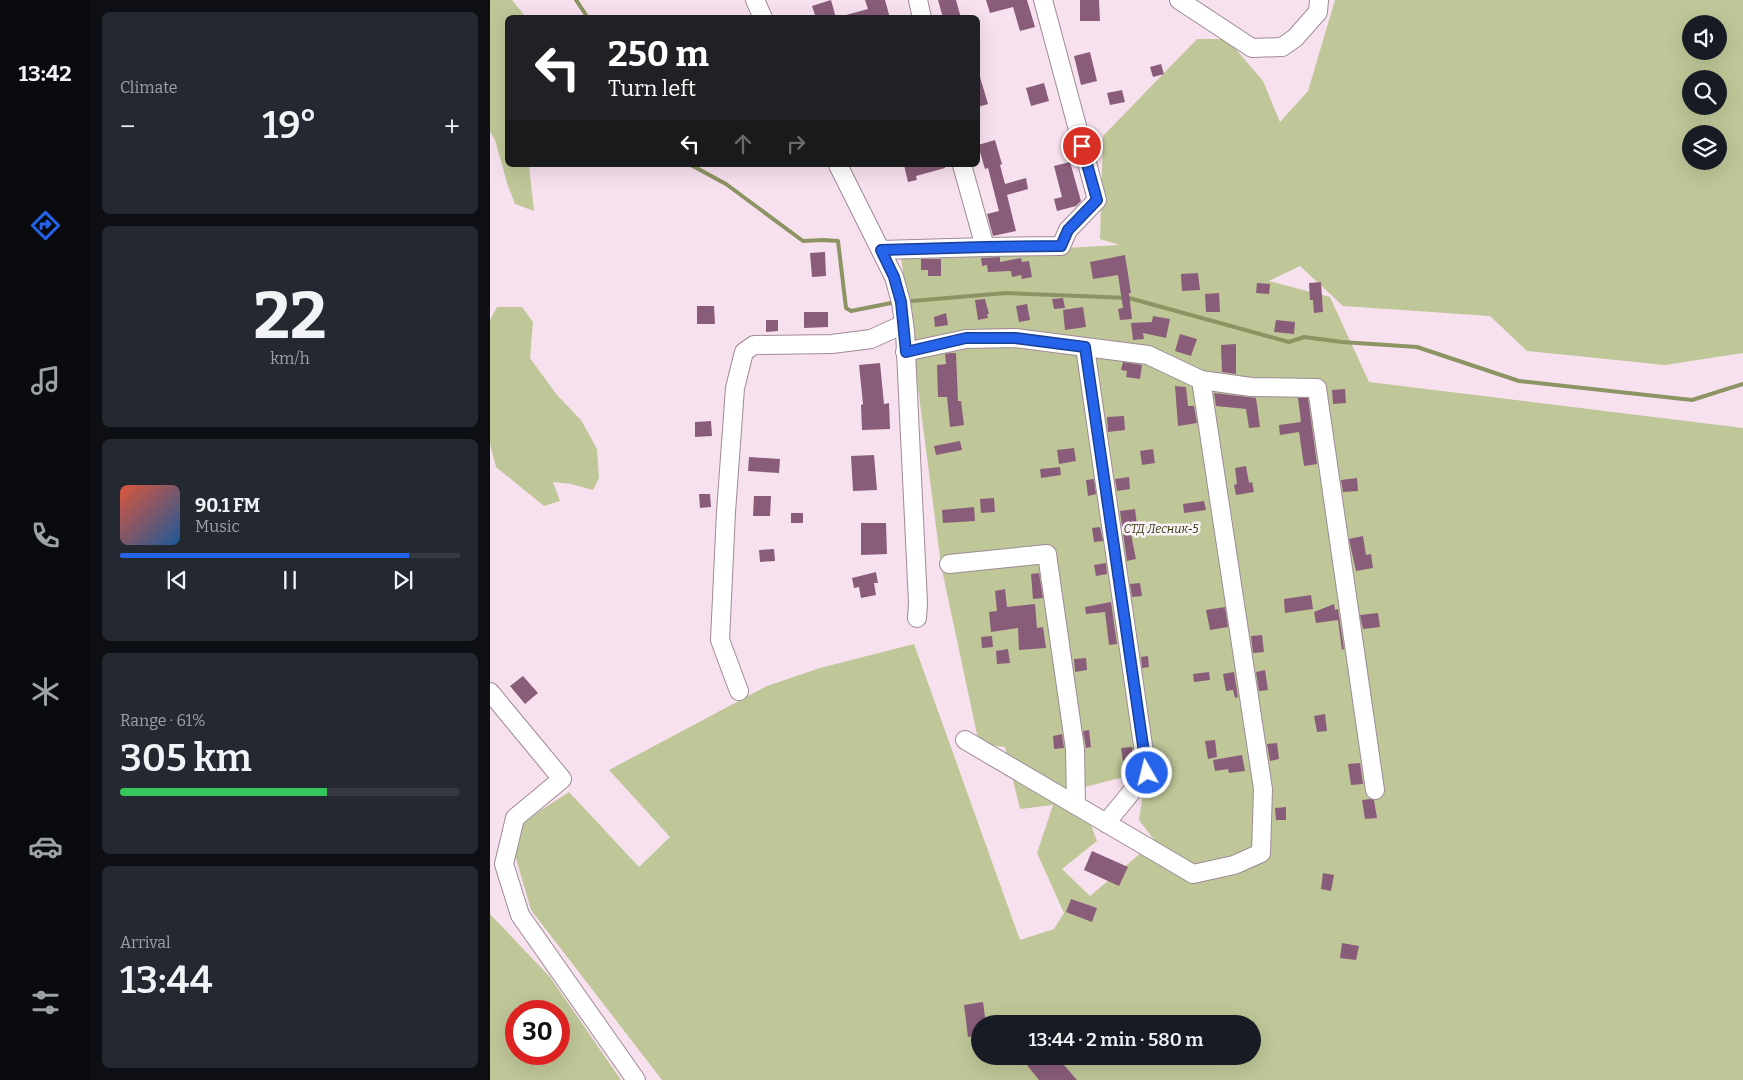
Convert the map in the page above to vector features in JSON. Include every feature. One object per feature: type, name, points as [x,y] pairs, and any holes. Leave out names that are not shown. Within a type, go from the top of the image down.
[{"type":"street","points":[[755,0],[762,15]]},
{"type":"street","points":[[918,0],[921,15]]},
{"type":"street","points":[[881,250],[1061,246],[1068,230],[1097,200],[1043,0]]},
{"type":"street","points":[[1179,0],[1252,48],[1282,47],[1295,38],[1318,12],[1319,0]]},
{"type":"street","points":[[839,167],[881,250],[901,302],[906,352],[918,603],[917,618]]},
{"type":"street","points":[[963,167],[985,247]]},
{"type":"street","points":[[739,691],[720,640],[734,388],[744,352],[754,345],[832,344],[871,339],[904,324]]},
{"type":"street","points":[[906,352],[966,338],[1015,338],[1148,354],[1201,380],[1251,387],[1317,388],[1375,790]]},
{"type":"street","points":[[1085,347],[1147,773],[1106,823]]},
{"type":"street","points":[[965,740],[1193,874],[1234,865],[1262,853],[1262,788],[1201,380]]},
{"type":"street","points":[[949,564],[1047,554],[1074,749],[1076,805]]},
{"type":"street","points":[[490,692],[562,779],[515,818],[504,864],[520,915],[636,1080]]},
{"type":"green space","points":[[490,0],[512,0],[524,15],[505,15],[505,167],[529,167],[534,211],[515,204],[495,140],[490,132]]},
{"type":"green space","name":"СТД Лесник-5","points":[[1335,0],[1743,0],[1743,353],[1665,365],[1527,351],[1490,316],[1343,306],[1300,266],[1269,281],[1330,297],[1369,382],[1743,428],[1743,1080],[662,1080],[531,910],[515,855],[524,821],[569,792],[639,867],[670,837],[609,770],[767,686],[820,668],[914,644],[1020,940],[1054,929],[1064,913],[1037,853],[1053,805],[1020,809],[1005,747],[979,744],[941,565],[901,257],[1119,245],[1100,239],[1103,136],[1197,39],[1227,39],[1263,81],[1280,122],[1308,91]],"holes":[[[1120,778],[1144,787],[1139,820],[1155,841],[1090,896],[1062,869],[1097,841],[1077,789]]]},
{"type":"green space","points":[[497,307],[522,307],[533,322],[530,358],[557,395],[581,420],[597,449],[599,478],[593,490],[571,484],[553,482],[560,501],[544,506],[496,467],[490,444],[490,320]]},
{"type":"green space","points":[[490,914],[550,977],[566,1000],[505,1000],[505,1065],[570,1065],[570,1006],[621,1080],[490,1080]]},
{"type":"building","points":[[831,0],[835,15],[815,15],[812,6]]},
{"type":"building","points":[[865,0],[885,0],[889,15],[846,15],[868,9]]},
{"type":"building","points":[[938,0],[956,0],[960,15],[942,15]]},
{"type":"building","points":[[986,0],[1027,0],[1035,27],[1020,31],[1013,7],[990,13]]},
{"type":"building","points":[[1080,0],[1099,0],[1100,21],[1080,21]]},
{"type":"building","points":[[1090,52],[1097,81],[1081,85],[1074,56]]},
{"type":"building","points":[[1161,64],[1164,74],[1153,77],[1150,67]]},
{"type":"building","points":[[980,77],[988,104],[980,106]]},
{"type":"building","points":[[1044,83],[1049,101],[1031,106],[1026,88]]},
{"type":"building","points":[[1122,90],[1125,102],[1110,105],[1107,93]]},
{"type":"building","points":[[995,140],[1002,164],[1000,165],[1005,184],[1026,178],[1028,189],[1007,195],[1016,231],[993,236],[987,214],[999,211],[988,168],[985,169],[980,152],[980,144]]},
{"type":"building","points":[[1070,162],[1081,201],[1076,206],[1057,211],[1054,199],[1062,197],[1054,166]]},
{"type":"building","points":[[904,167],[945,167],[916,176],[917,180],[908,182]]},
{"type":"building","points":[[825,252],[826,276],[812,277],[810,253]]},
{"type":"building","points":[[1125,255],[1131,293],[1129,293],[1132,319],[1120,320],[1118,309],[1123,308],[1118,275],[1093,279],[1090,262]]},
{"type":"building","points":[[1000,257],[1000,262],[1021,258],[1022,262],[1029,261],[1032,277],[1022,279],[1021,275],[1012,277],[1011,271],[988,272],[987,265],[982,266],[981,258]]},
{"type":"building","points":[[921,259],[941,259],[941,276],[928,276],[928,270],[921,270]]},
{"type":"building","points":[[1198,273],[1200,290],[1182,291],[1181,274]]},
{"type":"building","points":[[1321,282],[1323,312],[1314,313],[1313,300],[1310,300],[1309,283]]},
{"type":"building","points":[[1257,283],[1270,284],[1269,294],[1256,293]]},
{"type":"building","points":[[1219,293],[1220,312],[1206,312],[1205,294]]},
{"type":"building","points":[[1063,298],[1065,308],[1054,309],[1052,299]]},
{"type":"building","points":[[985,299],[989,314],[987,314],[988,318],[978,320],[975,300]]},
{"type":"building","points":[[1027,304],[1030,320],[1019,322],[1016,306]]},
{"type":"building","points":[[697,306],[714,306],[715,324],[697,324]]},
{"type":"building","points":[[1083,307],[1086,327],[1065,330],[1063,310]]},
{"type":"building","points":[[804,312],[828,312],[828,327],[804,328]]},
{"type":"building","points":[[946,313],[948,325],[935,327],[934,317]]},
{"type":"building","points":[[1153,316],[1170,319],[1166,338],[1143,333],[1144,339],[1133,340],[1131,323],[1152,322]]},
{"type":"building","points":[[766,320],[778,320],[778,331],[766,332]]},
{"type":"building","points":[[1276,320],[1295,322],[1294,334],[1274,332]]},
{"type":"building","points":[[1180,334],[1197,339],[1191,356],[1175,351]]},
{"type":"building","points":[[1236,344],[1236,374],[1222,372],[1221,345]]},
{"type":"building","points":[[956,353],[958,401],[961,401],[964,425],[950,427],[947,397],[938,397],[937,365],[946,364],[945,354]]},
{"type":"building","points":[[1123,362],[1142,365],[1140,379],[1126,377],[1127,371],[1121,370]]},
{"type":"building","points":[[880,363],[884,404],[889,403],[890,429],[862,430],[861,405],[863,404],[859,365]]},
{"type":"building","points":[[1175,386],[1186,387],[1188,406],[1194,406],[1197,423],[1178,426]]},
{"type":"building","points":[[1345,389],[1346,403],[1333,404],[1332,390]]},
{"type":"building","points":[[1214,393],[1256,398],[1260,427],[1249,428],[1246,409],[1216,406]]},
{"type":"building","points":[[1298,398],[1308,398],[1317,464],[1304,466],[1299,432],[1280,435],[1279,425],[1301,422]]},
{"type":"building","points":[[1124,416],[1125,430],[1108,432],[1107,417]]},
{"type":"building","points":[[711,421],[712,436],[695,437],[695,422]]},
{"type":"building","points":[[960,441],[962,450],[936,455],[934,446]]},
{"type":"building","points":[[1074,448],[1076,461],[1059,464],[1057,450]]},
{"type":"building","points":[[1153,449],[1155,463],[1142,465],[1140,451]]},
{"type":"building","points":[[874,455],[877,490],[853,491],[851,456]]},
{"type":"building","points":[[749,457],[780,459],[779,473],[748,471]]},
{"type":"building","points":[[1246,466],[1249,483],[1252,482],[1254,492],[1236,495],[1234,485],[1237,484],[1235,468]]},
{"type":"building","points":[[1060,467],[1061,475],[1041,478],[1040,469]]},
{"type":"building","points":[[1129,477],[1130,489],[1117,491],[1115,479]]},
{"type":"building","points":[[1357,478],[1358,491],[1343,492],[1341,480]]},
{"type":"building","points":[[1094,479],[1096,494],[1088,496],[1086,480]]},
{"type":"building","points":[[699,494],[710,494],[711,507],[700,508]]},
{"type":"building","points":[[754,496],[771,496],[770,516],[753,516]]},
{"type":"building","points":[[994,498],[995,512],[981,513],[980,499]]},
{"type":"building","points":[[1204,501],[1206,510],[1184,513],[1183,504]]},
{"type":"building","points":[[974,507],[975,521],[943,523],[942,510]]},
{"type":"building","points":[[1135,509],[1138,533],[1131,534],[1136,559],[1127,561],[1120,511]]},
{"type":"building","points":[[791,513],[803,513],[803,523],[791,523]]},
{"type":"building","points":[[861,523],[886,523],[887,554],[861,555]]},
{"type":"building","points":[[1100,527],[1103,541],[1094,542],[1092,528]]},
{"type":"building","points":[[1363,536],[1366,555],[1371,554],[1373,568],[1356,571],[1349,539]]},
{"type":"building","points":[[774,549],[775,561],[760,562],[759,550]]},
{"type":"building","points":[[1106,563],[1107,574],[1096,576],[1094,565]]},
{"type":"building","points":[[876,572],[878,583],[874,583],[876,595],[861,598],[859,587],[854,588],[852,578]]},
{"type":"building","points":[[1039,573],[1043,598],[1033,599],[1031,574]]},
{"type":"building","points":[[1140,583],[1142,596],[1132,597],[1130,584]]},
{"type":"building","points":[[1005,589],[1007,607],[1035,604],[1037,628],[1043,627],[1046,648],[1019,650],[1018,628],[991,632],[989,612],[997,611],[995,591]]},
{"type":"building","points":[[1311,595],[1313,609],[1285,613],[1284,599]]},
{"type":"building","points":[[1111,602],[1117,644],[1109,645],[1105,612],[1086,614],[1085,607]]},
{"type":"building","points":[[1334,604],[1335,610],[1338,609],[1344,649],[1342,650],[1338,620],[1316,623],[1314,612]]},
{"type":"building","points":[[1225,607],[1228,627],[1210,630],[1206,610]]},
{"type":"building","points":[[1378,613],[1380,627],[1363,629],[1360,615]]},
{"type":"building","points":[[1262,635],[1264,652],[1253,653],[1251,636]]},
{"type":"building","points":[[992,636],[993,647],[982,648],[981,637]]},
{"type":"building","points":[[1008,649],[1010,663],[997,664],[996,651]]},
{"type":"building","points":[[1148,656],[1149,667],[1142,668],[1141,657]]},
{"type":"building","points":[[1086,658],[1087,670],[1075,672],[1074,659]]},
{"type":"building","points":[[1265,670],[1268,690],[1259,691],[1256,672]]},
{"type":"building","points":[[1209,672],[1210,680],[1194,682],[1193,674]]},
{"type":"building","points":[[1234,672],[1238,697],[1235,698],[1233,690],[1226,691],[1223,674]]},
{"type":"building","points":[[523,676],[538,693],[525,704],[510,686]]},
{"type":"building","points":[[1325,714],[1327,731],[1317,732],[1314,716]]},
{"type":"building","points":[[1089,730],[1091,747],[1086,748],[1083,731]]},
{"type":"building","points":[[1062,734],[1064,748],[1054,749],[1053,736]]},
{"type":"building","points":[[1215,740],[1217,757],[1208,759],[1205,741]]},
{"type":"building","points":[[1277,743],[1279,759],[1270,761],[1267,744]]},
{"type":"building","points":[[1132,747],[1134,759],[1123,761],[1121,748]]},
{"type":"building","points":[[1242,755],[1245,771],[1229,773],[1228,769],[1215,771],[1213,760]]},
{"type":"building","points":[[1360,763],[1363,784],[1351,785],[1348,764]]},
{"type":"building","points":[[1362,800],[1374,800],[1377,818],[1365,819]]},
{"type":"building","points":[[1286,807],[1286,820],[1276,820],[1275,808]]},
{"type":"building","points":[[1092,851],[1128,867],[1119,886],[1084,870]]},
{"type":"building","points":[[1323,873],[1334,875],[1331,891],[1321,889]]},
{"type":"building","points":[[1071,899],[1097,908],[1092,922],[1066,912]]},
{"type":"building","points":[[1342,943],[1359,946],[1356,960],[1340,958]]},
{"type":"building","points":[[983,1002],[985,1015],[971,1015],[971,1036],[968,1037],[964,1005]]},
{"type":"building","points":[[1027,1065],[1064,1065],[1077,1080],[1039,1080]]},
{"type":"waterway","points":[[576,0],[586,15]]},
{"type":"waterway","points":[[695,167],[726,184],[803,241],[838,241],[846,308],[851,311],[891,303]]},
{"type":"waterway","points":[[912,301],[1006,293],[1129,298],[1289,342],[1304,337],[1342,342],[1417,347],[1519,381],[1692,400],[1743,384]]},
{"type":"route","points":[[1082,146],[1097,200],[1068,230],[1061,246],[881,250],[894,277],[901,302],[906,352],[966,338],[1015,338],[1085,347],[1147,773]]}]
